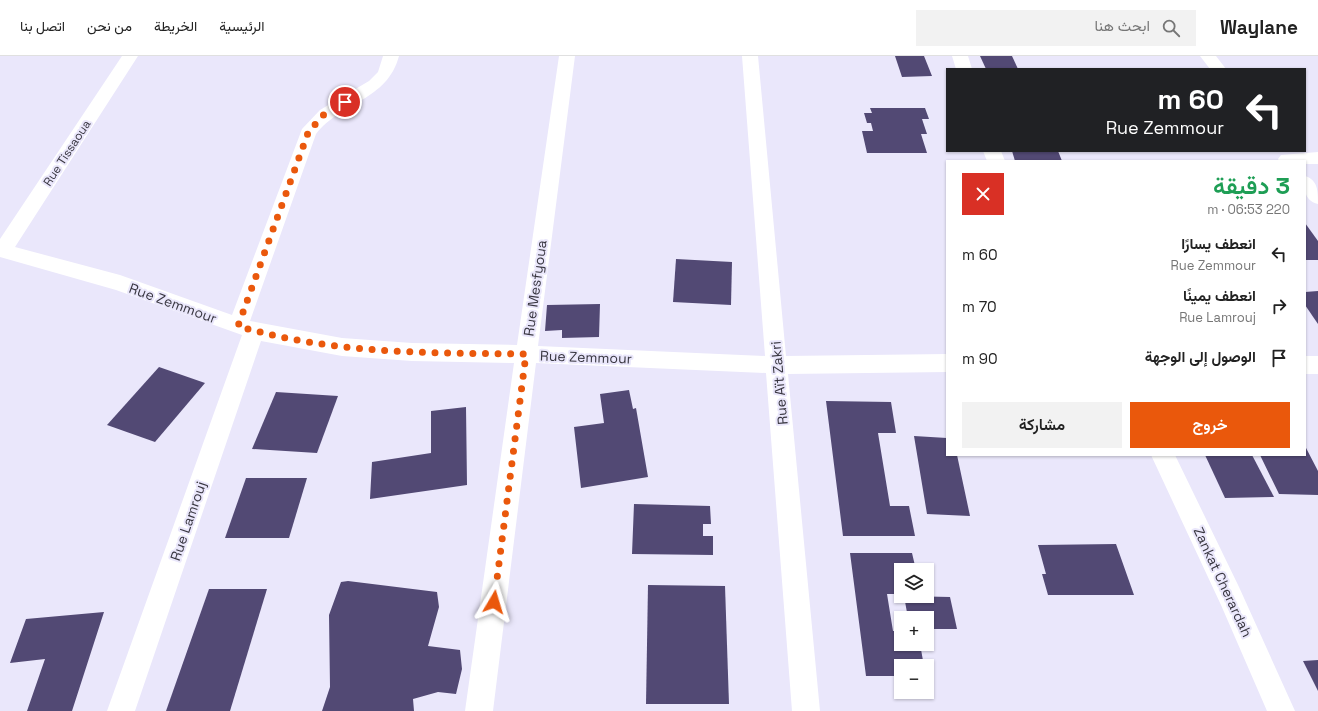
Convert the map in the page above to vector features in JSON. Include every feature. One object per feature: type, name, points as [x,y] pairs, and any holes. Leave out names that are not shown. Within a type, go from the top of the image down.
[{"type":"street","name":"Rue Tissaoua","points":[[1,250],[130,56]]},
{"type":"street","name":"Rue Lamrouj","points":[[122,711],[308,133],[322,116],[371,88],[379,81],[384,75],[391,56]]},
{"type":"street","name":"Rue Mesfyoua","points":[[479,711],[567,56]]},
{"type":"street","name":"Rue Aït Zakri","points":[[750,56],[778,365],[806,711]]},
{"type":"street","points":[[960,56],[964,68]]},
{"type":"street","points":[[1208,56],[1217,68]]},
{"type":"street","points":[[1286,157],[1318,158]]},
{"type":"street","points":[[1306,183],[1318,198]]},
{"type":"street","name":"Rue Zemmour","points":[[1,250],[120,283],[246,329],[342,347],[412,352],[526,354],[778,365],[946,363]]},
{"type":"street","points":[[1306,365],[1318,365]]},
{"type":"street","name":"Zankat Cherardah","points":[[1163,456],[1230,596],[1281,711]]},
{"type":"building","points":[[895,56],[924,56],[932,76],[902,77]]},
{"type":"building","points":[[980,56],[1012,56],[1018,68],[986,68]]},
{"type":"building","points":[[870,108],[925,108],[929,119],[922,119],[927,134],[921,134],[927,153],[867,153],[862,131],[873,131],[871,123],[867,123],[864,113],[872,113]]},
{"type":"building","points":[[1012,152],[1058,152],[1062,160],[1015,160]]},
{"type":"building","points":[[1306,224],[1318,241],[1318,260],[1306,260]]},
{"type":"building","points":[[676,259],[732,262],[731,305],[673,302]]},
{"type":"building","points":[[1318,291],[1318,324],[1306,306],[1306,292]]},
{"type":"building","points":[[600,304],[599,337],[562,338],[562,330],[545,331],[547,305]]},
{"type":"building","points":[[159,367],[205,383],[155,442],[107,425]]},
{"type":"building","points":[[629,390],[633,409],[636,408],[648,477],[581,488],[574,427],[604,423],[600,394]]},
{"type":"building","points":[[276,392],[338,396],[317,453],[252,449]]},
{"type":"building","points":[[826,401],[891,402],[896,433],[878,433],[890,506],[909,506],[915,536],[843,536]]},
{"type":"building","points":[[466,407],[467,485],[370,499],[372,462],[431,453],[431,411]]},
{"type":"building","points":[[914,436],[946,438],[946,456],[957,456],[970,516],[927,514]]},
{"type":"building","points":[[1306,448],[1318,471],[1318,495],[1279,494],[1260,456],[1306,456]]},
{"type":"building","points":[[1205,456],[1253,456],[1274,497],[1225,498]]},
{"type":"building","points":[[246,478],[307,478],[289,538],[225,538]]},
{"type":"building","points":[[634,504],[710,506],[711,524],[703,524],[703,536],[713,536],[713,555],[632,554]]},
{"type":"building","points":[[1116,544],[1134,595],[1048,595],[1042,574],[1046,574],[1038,545]]},
{"type":"building","points":[[850,553],[912,553],[914,563],[894,563],[894,594],[887,594],[894,631],[894,651],[921,651],[923,659],[894,659],[894,676],[866,676]]},
{"type":"building","points":[[348,581],[437,592],[439,607],[428,646],[460,650],[462,669],[456,694],[438,692],[413,699],[414,711],[322,711],[330,687],[329,615],[341,582]]},
{"type":"building","points":[[648,585],[725,586],[729,704],[646,704]]},
{"type":"building","points":[[209,589],[267,589],[230,711],[166,711]]},
{"type":"building","points":[[934,597],[950,597],[957,629],[934,629],[934,611],[907,611],[905,603],[934,603]]},
{"type":"building","points":[[104,612],[72,711],[27,711],[45,659],[10,663],[26,619]]},
{"type":"building","points":[[1318,660],[1318,691],[1303,661]]},
{"type":"route","points":[[345,102],[331,109],[322,116],[315,122],[308,133],[238,326],[254,331],[342,347],[412,352],[526,354],[494,602]]}]
